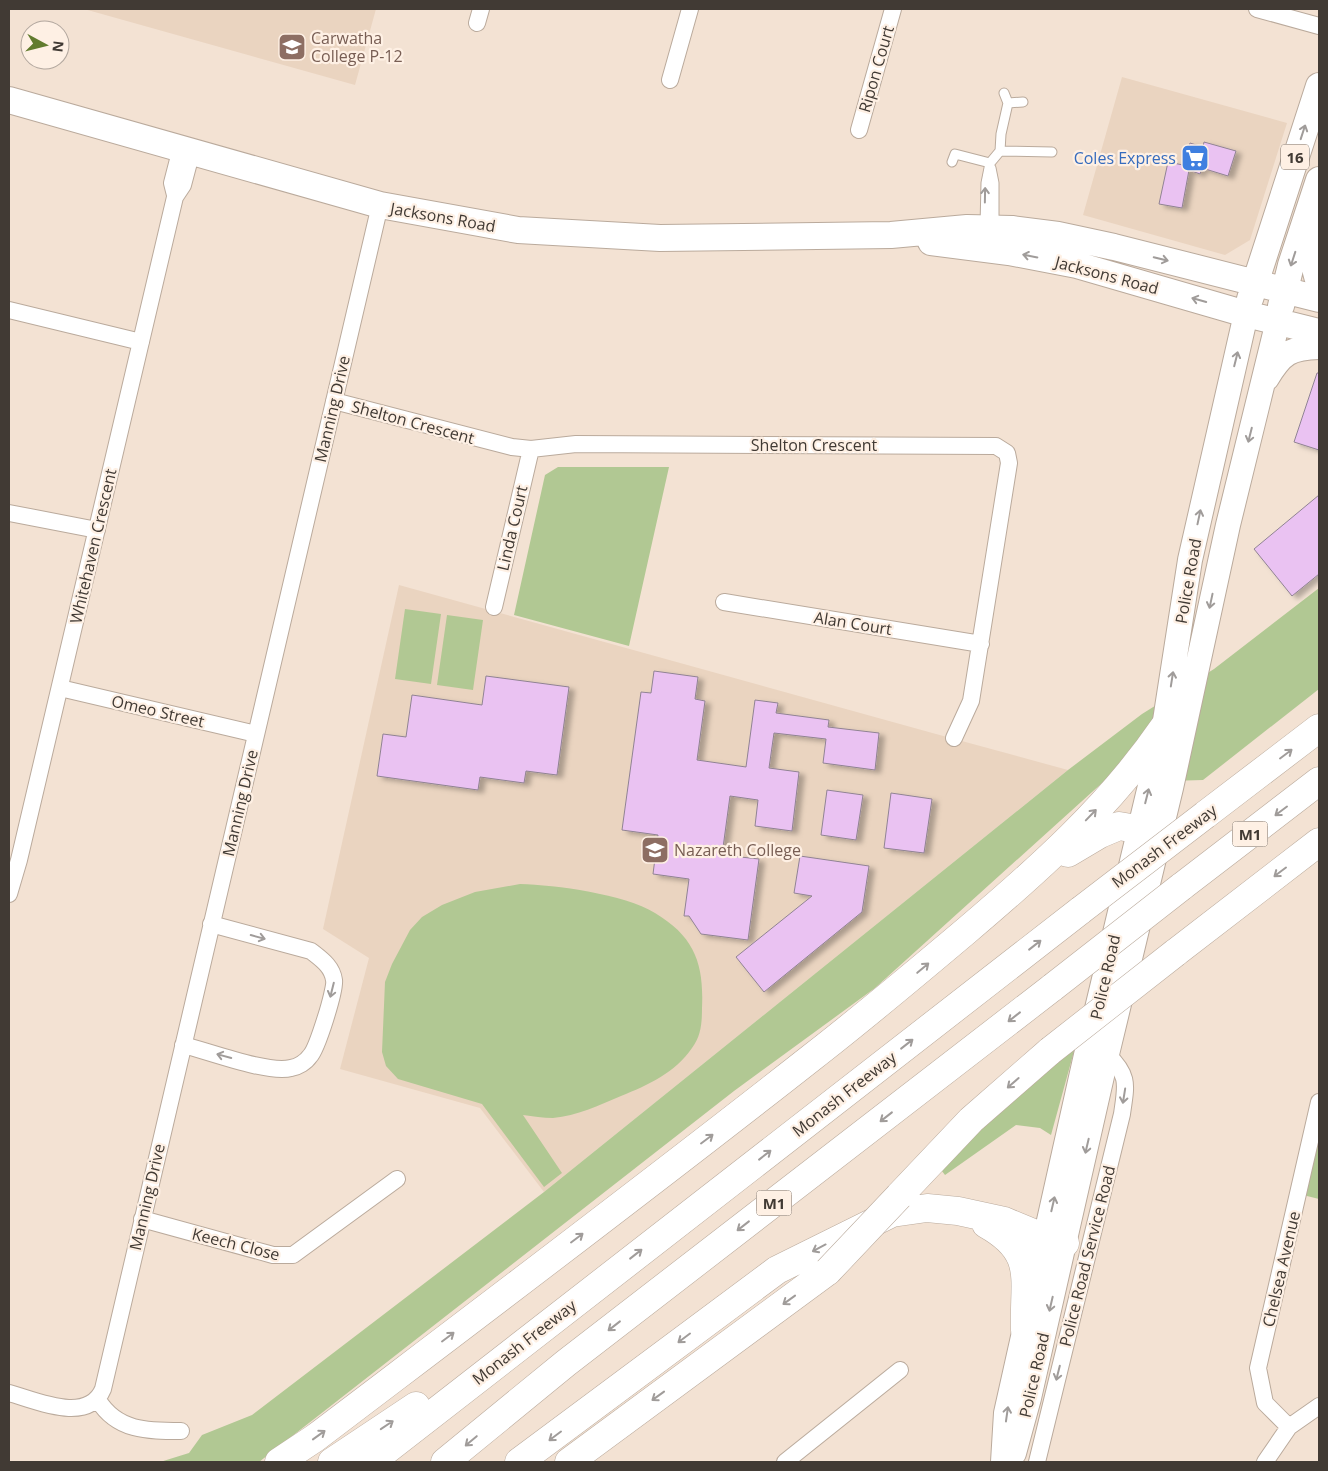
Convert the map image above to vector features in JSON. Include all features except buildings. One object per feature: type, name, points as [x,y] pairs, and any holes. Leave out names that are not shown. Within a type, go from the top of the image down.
[{"type":"highway","points":[[278,1462],[315,1438],[753,1104],[886,999],[1032,875],[1116,790],[1140,762],[1164,727]]},
{"type":"highway","name":"Monash Freeway","points":[[371,1462],[1081,910],[1319,728]]},
{"type":"highway","name":"M1","points":[[445,1462],[566,1363],[1319,781]]},
{"type":"highway","points":[[1032,875],[1100,834],[1119,826],[1150,831]]},
{"type":"highway","points":[[569,1462],[828,1271],[971,1120],[1050,1051],[1319,842]]},
{"type":"highway","points":[[520,1462],[777,1270],[892,1213],[927,1208],[958,1211],[1004,1221],[1055,1241]]},
{"type":"highway","points":[[958,1211],[988,1224],[1009,1240],[1023,1259],[1026,1282],[1025,1330]]},
{"type":"highway","points":[[332,1462],[598,1284]]},
{"type":"main road","name":"Police Road","points":[[1003,1462],[1006,1413],[1025,1330],[1055,1241],[1107,1054],[1150,831],[1190,560],[1246,314],[1319,86]]},
{"type":"main road","name":"Jacksons Road","points":[[9,100],[380,205],[518,230],[660,238],[891,235],[943,230],[989,229],[1058,235],[1255,281],[1319,299]]},
{"type":"main road","name":"Police Road","points":[[1012,1462],[1029,1398],[1080,1082],[1150,831],[1228,525],[1285,289],[1319,180]]},
{"type":"main road","points":[[1319,225],[1315,246],[1316,275],[1319,282]]},
{"type":"main road","name":"Jacksons Road","points":[[891,235],[1010,252],[1077,265],[1246,314],[1319,332]]},
{"type":"main road","points":[[1261,388],[1278,360],[1302,348],[1319,347]]},
{"type":"main road","points":[[1190,560],[1195,574],[1198,576],[1205,575],[1213,549],[1228,525]]},
{"type":"street","points":[[670,80],[690,9]]},
{"type":"street","name":"Ripon Court","points":[[858,130],[892,9]]},
{"type":"street","points":[[1257,9],[1319,26]]},
{"type":"street","name":"Whitehaven Crescent","points":[[9,894],[19,860],[60,688],[175,197],[183,185],[186,150]]},
{"type":"street","name":"Manning Drive","points":[[98,1400],[107,1375],[380,205]]},
{"type":"street","points":[[9,310],[141,342]]},
{"type":"street","name":"Shelton Crescent","points":[[334,401],[500,445],[531,449],[576,444],[996,446],[1007,453],[1009,463],[972,701],[954,738]]},
{"type":"street","name":"Linda Court","points":[[494,607],[531,449]]},
{"type":"street","points":[[9,513],[97,530]]},
{"type":"street","name":"Alan Court","points":[[724,602],[981,644]]},
{"type":"street","name":"Omeo Street","points":[[60,688],[256,734]]},
{"type":"street","points":[[183,1045],[274,1069],[293,1068],[307,1060],[316,1047],[334,986],[332,974],[325,961],[311,951],[211,924]]},
{"type":"street","name":"Police Road Service Road","points":[[1037,1462],[1122,1114],[1126,1082],[1120,1066],[1107,1054]]},
{"type":"street","name":"Chelsea Avenue","points":[[1289,1427],[1265,1403],[1258,1368],[1319,1102]]},
{"type":"street","name":"Keech Close","points":[[142,1219],[273,1255],[292,1255],[397,1179]]},
{"type":"street","points":[[784,1462],[900,1370]]},
{"type":"street","points":[[9,1393],[60,1407],[85,1407],[98,1400],[106,1414],[124,1424],[154,1431],[181,1432]]},
{"type":"street","points":[[1264,1462],[1289,1427],[1319,1406]]},
{"type":"lane","points":[[989,229],[986,183],[990,163],[1000,151],[1001,134],[1008,103],[1004,93]]},
{"type":"lane","points":[[1008,103],[1023,102]]},
{"type":"lane","points":[[1000,151],[1052,152]]},
{"type":"lane","points":[[952,162],[954,154],[990,163]]},
{"type":"lane","name":"Police Road","points":[[1080,1082],[1094,1059],[1107,1054]]},
{"type":"shaded area","name":"Carwatha College P-12","points":[[84,9],[376,9],[355,85]]},
{"type":"shaded area","points":[[1122,77],[1287,123],[1250,240],[1225,255],[1083,215]]},
{"type":"shaded area","name":"Nazareth College","points":[[399,585],[1068,770],[544,1192],[480,1108],[340,1069],[369,958],[323,929]]},
{"type":"green space","points":[[558,467],[669,467],[629,646],[514,615],[545,475]]},
{"type":"green space","points":[[1319,588],[1319,689],[1203,780],[1102,783],[875,988],[734,1091],[259,1462],[160,1462],[189,1453],[202,1435],[252,1415],[544,1192],[1068,770],[1142,714],[1214,669]]},
{"type":"green space","points":[[405,609],[441,614],[431,684],[395,679]]},
{"type":"green space","points":[[447,615],[483,620],[473,690],[437,685]]},
{"type":"green space","points":[[520,884],[552,886],[589,892],[642,906],[669,922],[680,932],[694,953],[699,965],[701,978],[702,1014],[699,1034],[685,1057],[669,1071],[641,1087],[579,1113],[553,1118],[523,1115],[562,1173],[544,1187],[482,1104],[398,1079],[386,1066],[382,1052],[385,982],[410,930],[422,917],[442,905],[475,892]]},
{"type":"green space","points":[[1076,1044],[1051,1135],[1040,1128],[1016,1125],[945,1175],[938,1166]]},
{"type":"green space","points":[[1319,1102],[1319,1199],[1299,1194]]},
{"type":"place","name":"Carwatha College P-12","points":[[292,47]]},
{"type":"place","name":"Coles Express","points":[[1195,158]]},
{"type":"place","name":"Nazareth College","points":[[655,850]]}]
